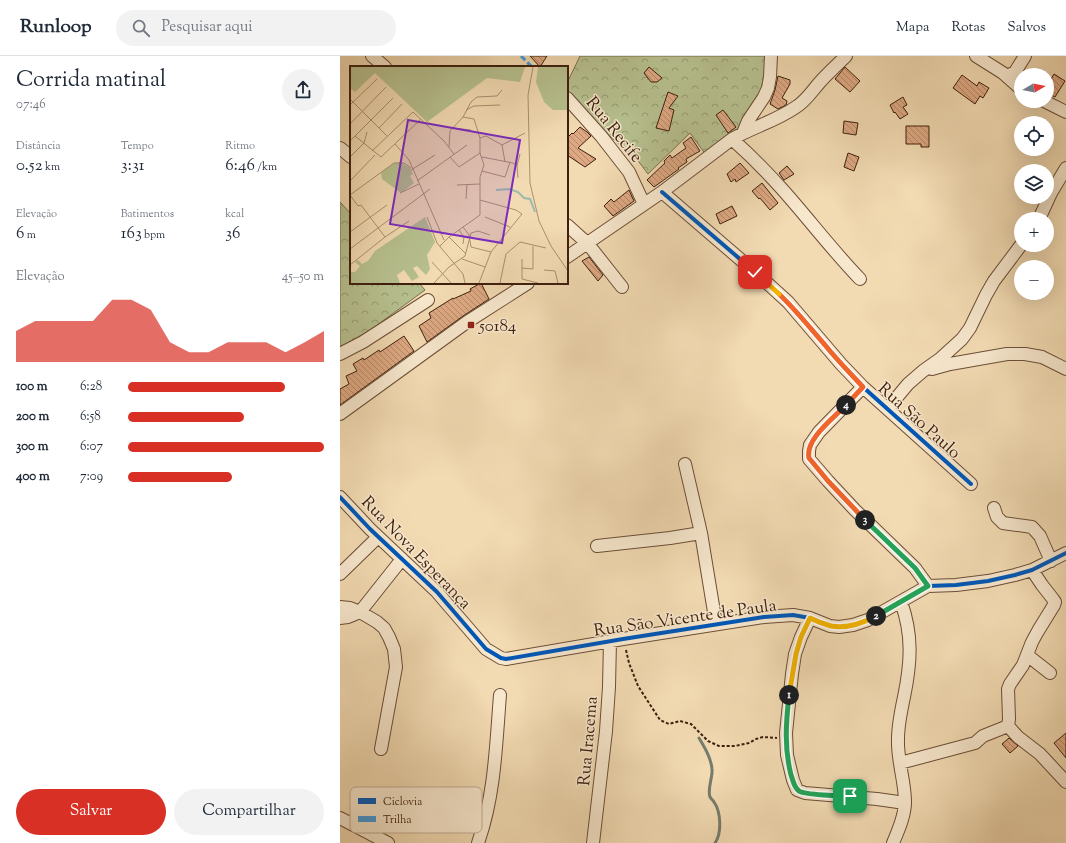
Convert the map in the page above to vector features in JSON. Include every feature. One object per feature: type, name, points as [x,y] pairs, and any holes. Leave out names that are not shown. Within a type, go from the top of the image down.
[{"type":"street","points":[[372,56],[384,66]]},
{"type":"street","points":[[743,132],[768,88],[771,56]]},
{"type":"street","points":[[568,257],[662,192],[732,139],[743,132],[774,120],[796,107],[810,94],[826,74],[846,56]]},
{"type":"street","points":[[976,56],[1007,76],[1014,82]]},
{"type":"street","points":[[1007,76],[1015,72],[1025,56]]},
{"type":"street","name":"Rua Recife","points":[[568,99],[601,136],[630,172],[644,204]]},
{"type":"street","points":[[1054,106],[1066,112]]},
{"type":"street","points":[[732,139],[760,164],[860,279]]},
{"type":"street","points":[[340,148],[350,156]]},
{"type":"street","points":[[1042,212],[1051,193],[1066,168]]},
{"type":"street","name":"Rua São Paulo","points":[[662,192],[788,302],[841,364],[863,387],[888,408],[970,484]]},
{"type":"street","points":[[568,226],[588,244],[622,287]]},
{"type":"street","points":[[888,408],[908,384],[962,339],[970,328],[986,295],[1016,252]]},
{"type":"street","points":[[340,414],[467,322],[526,284]]},
{"type":"street","points":[[340,354],[363,342],[428,300]]},
{"type":"street","points":[[923,371],[950,364],[1007,354],[1025,354],[1042,357],[1066,371]]},
{"type":"street","points":[[863,387],[814,439],[810,445],[809,458],[855,510],[915,568],[928,586]]},
{"type":"street","points":[[685,464],[701,533],[716,624]]},
{"type":"street","name":"Rua Nova Esperança","points":[[340,497],[378,537],[437,592],[486,649]]},
{"type":"street","points":[[994,508],[997,517],[1003,523],[1032,527],[1040,536],[1051,560]]},
{"type":"street","points":[[597,546],[664,539],[701,533]]},
{"type":"street","points":[[340,574],[378,537]]},
{"type":"street","name":"Rua São Vicente de Paula","points":[[486,649],[501,658],[506,658],[716,624],[782,615],[810,618],[830,626],[853,626],[868,620],[928,586],[956,585],[988,581],[1015,575],[1032,570],[1066,553]]},
{"type":"street","points":[[340,618],[348,617],[360,612],[402,559]]},
{"type":"street","points":[[1032,570],[1055,602],[1038,631],[1023,665],[1008,689],[1008,726],[1018,737],[1040,754],[1066,782]]},
{"type":"street","points":[[893,843],[901,823],[905,803],[900,764],[898,727],[908,673],[910,641],[905,613],[901,602]]},
{"type":"street","points":[[340,607],[350,608],[360,612],[377,622],[384,628],[394,649],[396,667],[381,749]]},
{"type":"street","points":[[810,618],[799,643],[788,700],[786,739],[787,755],[797,790],[800,792],[905,803]]},
{"type":"street","name":"Rua Iracema","points":[[593,843],[606,731],[610,641]]},
{"type":"street","points":[[1027,654],[1050,673]]},
{"type":"street","points":[[482,830],[494,776],[500,695]]},
{"type":"street","points":[[900,764],[975,743],[983,736],[1008,726]]},
{"type":"street","points":[[340,818],[350,823]]},
{"type":"street","points":[[369,833],[388,843]]},
{"type":"street","points":[[478,843],[481,833]]},
{"type":"path","points":[[623,639],[628,663],[638,686],[660,720],[669,724],[680,721],[690,724],[708,741],[718,746],[735,746],[749,743],[763,737],[786,739]]},
{"type":"green space","points":[[580,56],[770,56],[758,100],[743,127],[706,155],[690,133],[648,174],[639,162],[568,99],[568,81]]},
{"type":"green space","points":[[340,202],[350,213],[350,284],[420,284],[425,290],[369,331],[340,347]]},
{"type":"building","points":[[530,56],[547,56],[541,66]]},
{"type":"building","points":[[649,67],[662,78],[657,82],[651,82],[644,73]]},
{"type":"building","points":[[845,67],[860,81],[850,92],[835,79]]},
{"type":"building","points":[[1054,74],[1065,81],[1054,96]]},
{"type":"building","points":[[962,75],[977,86],[979,82],[989,88],[983,98],[980,96],[975,104],[953,88]]},
{"type":"building","points":[[778,76],[790,80],[790,84],[782,98],[787,101],[786,105],[778,109],[770,104]]},
{"type":"building","points":[[668,92],[678,96],[669,108],[674,110],[669,131],[656,128]]},
{"type":"building","points":[[903,97],[907,105],[903,107],[908,114],[900,119],[895,112],[894,113],[890,105]]},
{"type":"building","points":[[723,110],[736,127],[728,133],[716,115]]},
{"type":"building","points":[[844,121],[858,123],[856,135],[843,133]]},
{"type":"building","points":[[906,126],[929,126],[929,147],[921,147],[921,144],[906,144]]},
{"type":"building","points":[[580,127],[591,136],[578,148],[596,159],[585,167],[568,156],[568,137],[572,133],[573,134]]},
{"type":"building","points":[[691,137],[700,151],[686,159],[687,162],[678,168],[679,169],[654,187],[647,180],[665,163],[664,161],[670,155],[672,158],[686,148],[683,143]]},
{"type":"building","points":[[848,153],[859,157],[854,171],[844,167]]},
{"type":"building","points":[[740,163],[749,173],[736,182],[735,179],[731,182],[727,174]]},
{"type":"building","points":[[787,166],[794,174],[784,180],[779,173]]},
{"type":"building","points":[[762,183],[778,203],[770,210],[752,191]]},
{"type":"building","points":[[629,190],[634,201],[613,216],[604,206],[611,199],[614,202]]},
{"type":"building","points":[[732,206],[737,216],[720,224],[716,214]]},
{"type":"building","points":[[589,257],[603,275],[598,281],[582,261]]},
{"type":"building","points":[[482,284],[489,299],[427,342],[419,326],[431,318],[429,313],[453,298],[471,291],[470,289]]},
{"type":"building","points":[[404,336],[414,351],[340,405],[340,389],[349,384],[346,376],[357,371],[353,364],[363,358],[364,360],[379,350],[380,352]]},
{"type":"building","points":[[1066,733],[1066,758],[1054,743]]},
{"type":"building","points":[[1009,738],[1018,746],[1010,753],[1002,744]]},
{"type":"waterway","points":[[699,738],[710,761],[712,772],[709,794],[718,811],[720,822],[719,834],[715,843]]},
{"type":"marked path","points":[[521,56],[531,66]]},
{"type":"cycle path","points":[[662,192],[788,302],[841,364],[863,387],[971,484]]},
{"type":"cycle path","points":[[340,497],[370,529],[437,592],[486,649],[501,658],[506,659],[764,617],[793,615],[810,618],[830,626],[839,627],[853,625],[868,620],[928,586],[956,585],[988,581],[1015,575],[1032,570],[1066,553]]},
{"type":"place","name":"50184","points":[[471,325]]},
{"type":"route","points":[[755,272],[788,302],[841,364],[863,387],[819,432],[810,445],[808,455],[809,458],[855,510],[915,568],[928,586],[893,607],[853,626],[830,626],[810,618],[801,637],[792,674],[788,700],[786,733],[787,755],[793,780],[797,790],[800,792],[850,796]]}]
